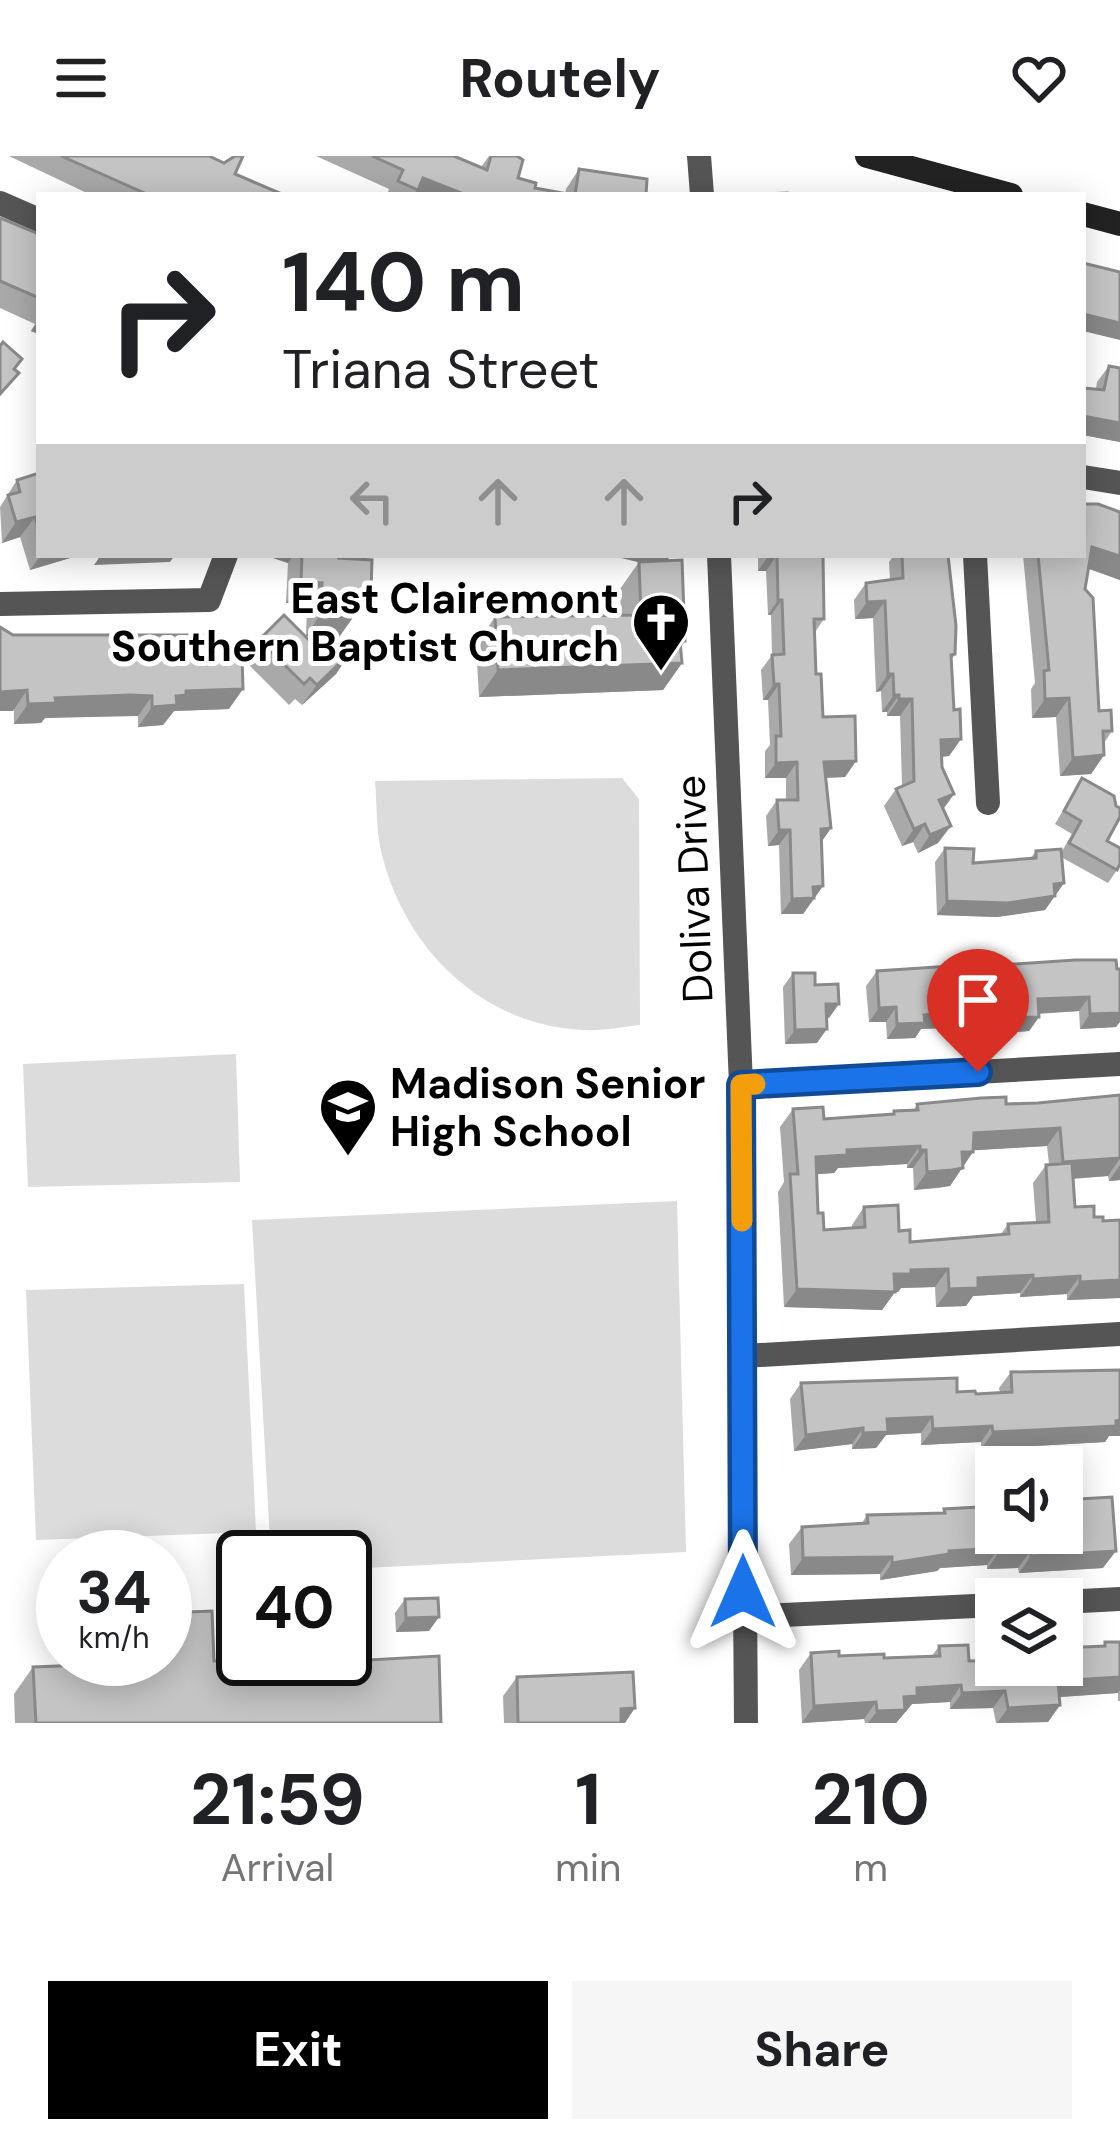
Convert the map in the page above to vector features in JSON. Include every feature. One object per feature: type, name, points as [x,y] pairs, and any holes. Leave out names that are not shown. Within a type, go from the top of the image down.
[{"type":"main road","points":[[867,156],[934,165],[1003,192]]},
{"type":"main road","points":[[1086,215],[1120,224]]},
{"type":"street","points":[[700,156],[701,192]]},
{"type":"street","points":[[0,202],[36,219]]},
{"type":"street","points":[[1086,477],[1120,483]]},
{"type":"street","points":[[0,604],[209,600],[225,558]]},
{"type":"street","name":"Doliva Drive","points":[[719,558],[741,1085],[746,1723]]},
{"type":"street","points":[[975,558],[988,803]]},
{"type":"street","points":[[741,1085],[1120,1064]]},
{"type":"street","points":[[743,1356],[1120,1334]]},
{"type":"street","points":[[1083,1601],[1120,1599]]},
{"type":"street","points":[[743,1617],[975,1606]]},
{"type":"shaded area","points":[[622,778],[639,799],[640,1025],[591,1030],[548,1025],[482,998],[430,952],[393,890],[380,846],[375,781]]},
{"type":"shaded area","points":[[236,1054],[240,1182],[28,1187],[23,1064]]},
{"type":"shaded area","points":[[677,1201],[686,1552],[372,1568],[372,1530],[269,1530],[252,1220]]},
{"type":"shaded area","points":[[244,1284],[256,1530],[192,1534],[192,1530],[36,1530],[36,1540],[26,1290]]},
{"type":"building","points":[[61,156],[209,156],[224,163],[243,156],[235,174],[277,192],[142,192]]},
{"type":"building","points":[[372,156],[454,156],[487,170],[491,156],[517,156],[523,160],[518,178],[536,183],[535,188],[557,192],[458,192],[423,178],[418,190],[398,181],[403,170]]},
{"type":"building","points":[[579,169],[647,179],[646,192],[575,192]]},
{"type":"building","points":[[0,218],[36,233],[36,297],[0,281]]},
{"type":"building","points":[[1086,264],[1120,272],[1120,323],[1086,315]]},
{"type":"building","points":[[3,342],[22,359],[14,369],[19,373],[0,394],[0,346]]},
{"type":"building","points":[[1109,366],[1120,368],[1120,423],[1086,417],[1086,388],[1104,390]]},
{"type":"building","points":[[36,474],[36,520],[16,522],[8,495],[20,492],[17,480]]},
{"type":"building","points":[[1086,504],[1120,512],[1120,556],[1092,547],[1085,589],[1093,598],[1099,711],[1111,710],[1112,731],[1103,731],[1104,755],[1073,758],[1069,698],[1045,699],[1044,671],[1049,670],[1038,558],[1086,558]]},
{"type":"building","points":[[302,558],[372,560],[371,591],[355,590],[354,616],[320,615],[322,583],[301,582]]},
{"type":"building","points":[[777,558],[823,558],[824,619],[814,619],[823,717],[855,716],[856,761],[824,762],[831,828],[821,829],[823,886],[813,887],[814,898],[792,899],[790,830],[779,830],[777,800],[798,800],[797,762],[776,763],[776,736],[781,736],[779,684],[774,684],[772,655],[784,654],[782,600],[778,600]]},
{"type":"building","points":[[902,558],[948,558],[956,626],[955,654],[951,655],[954,710],[960,709],[961,739],[941,740],[942,767],[954,794],[939,800],[951,826],[930,835],[925,824],[914,829],[896,789],[914,781],[912,699],[894,695],[893,674],[888,674],[885,601],[867,602],[866,583],[903,578]]},
{"type":"building","points":[[682,560],[682,663],[498,670],[495,617],[641,615],[639,562]]},
{"type":"building","points":[[284,615],[319,650],[320,623],[350,653],[317,685],[310,678],[304,684],[259,640]]},
{"type":"building","points":[[0,627],[13,635],[216,635],[217,656],[242,654],[243,689],[186,691],[176,696],[177,705],[152,707],[152,696],[130,695],[55,698],[56,703],[28,704],[27,690],[0,692]]},
{"type":"building","points":[[1082,778],[1114,796],[1120,808],[1107,841],[1120,848],[1117,870],[1069,843],[1081,821],[1064,811]]},
{"type":"building","points":[[945,848],[974,849],[973,863],[1036,858],[1036,851],[1061,849],[1064,883],[1054,884],[1055,896],[1007,903],[947,901]]},
{"type":"building","points":[[1116,960],[1120,1013],[1090,1014],[1089,997],[1038,999],[1039,1017],[1011,1018],[1010,1007],[954,1010],[924,1015],[925,1023],[897,1024],[896,1007],[879,1008],[877,971],[951,966],[952,978],[1001,975],[1000,965]]},
{"type":"building","points":[[793,973],[815,973],[815,985],[838,984],[839,1004],[826,1004],[827,1029],[795,1030]]},
{"type":"building","points":[[1120,1095],[1120,1158],[1063,1162],[1060,1128],[974,1133],[973,1152],[962,1152],[963,1168],[952,1170],[927,1172],[926,1150],[920,1146],[847,1150],[847,1155],[816,1157],[818,1213],[823,1213],[824,1230],[865,1227],[864,1207],[898,1205],[899,1231],[910,1230],[910,1242],[1009,1234],[1008,1224],[1049,1222],[1046,1165],[1072,1163],[1075,1207],[1094,1206],[1094,1217],[1120,1220],[1120,1280],[1080,1282],[1080,1276],[1033,1279],[1033,1275],[978,1278],[978,1288],[949,1289],[948,1269],[911,1270],[911,1274],[894,1274],[895,1292],[797,1289],[790,1174],[798,1174],[793,1109],[823,1107],[824,1119],[894,1114],[918,1110],[917,1104],[981,1098],[1006,1097],[1006,1104]]},
{"type":"building","points":[[1120,1370],[1116,1426],[993,1432],[992,1426],[933,1429],[932,1417],[887,1419],[888,1432],[863,1433],[863,1428],[806,1435],[801,1383],[957,1378],[957,1392],[976,1394],[1012,1392],[1011,1372]]},
{"type":"building","points":[[1112,1497],[1116,1551],[1083,1553],[1083,1499]]},
{"type":"building","points":[[975,1507],[975,1549],[892,1563],[892,1557],[803,1558],[802,1527],[868,1523],[867,1515],[945,1513],[944,1509]]},
{"type":"building","points":[[438,1598],[439,1617],[406,1618],[405,1599]]},
{"type":"building","points":[[212,1611],[216,1686],[372,1686],[372,1660],[439,1656],[441,1723],[36,1723],[33,1667],[36,1686],[192,1686],[192,1612]]},
{"type":"building","points":[[1105,1642],[1120,1642],[1120,1677],[1083,1679],[1083,1647],[1105,1646]]},
{"type":"building","points":[[968,1645],[969,1661],[975,1661],[975,1686],[1058,1686],[1060,1705],[1008,1708],[1005,1691],[962,1693],[961,1685],[917,1688],[917,1696],[904,1697],[905,1710],[877,1711],[876,1702],[814,1706],[811,1653],[940,1656],[939,1646]]},
{"type":"building","points":[[633,1672],[635,1708],[621,1709],[621,1723],[518,1723],[517,1677]]},
{"type":"slow traffic","points":[[742,1221],[741,1085],[755,1084]]},
{"type":"place","name":"East Clairemont Southern Baptist Church","points":[[661,673]]},
{"type":"place","name":"Madison Senior High School","points":[[348,1158]]},
{"type":"route","points":[[743,1592],[741,1085],[978,1072]]}]
